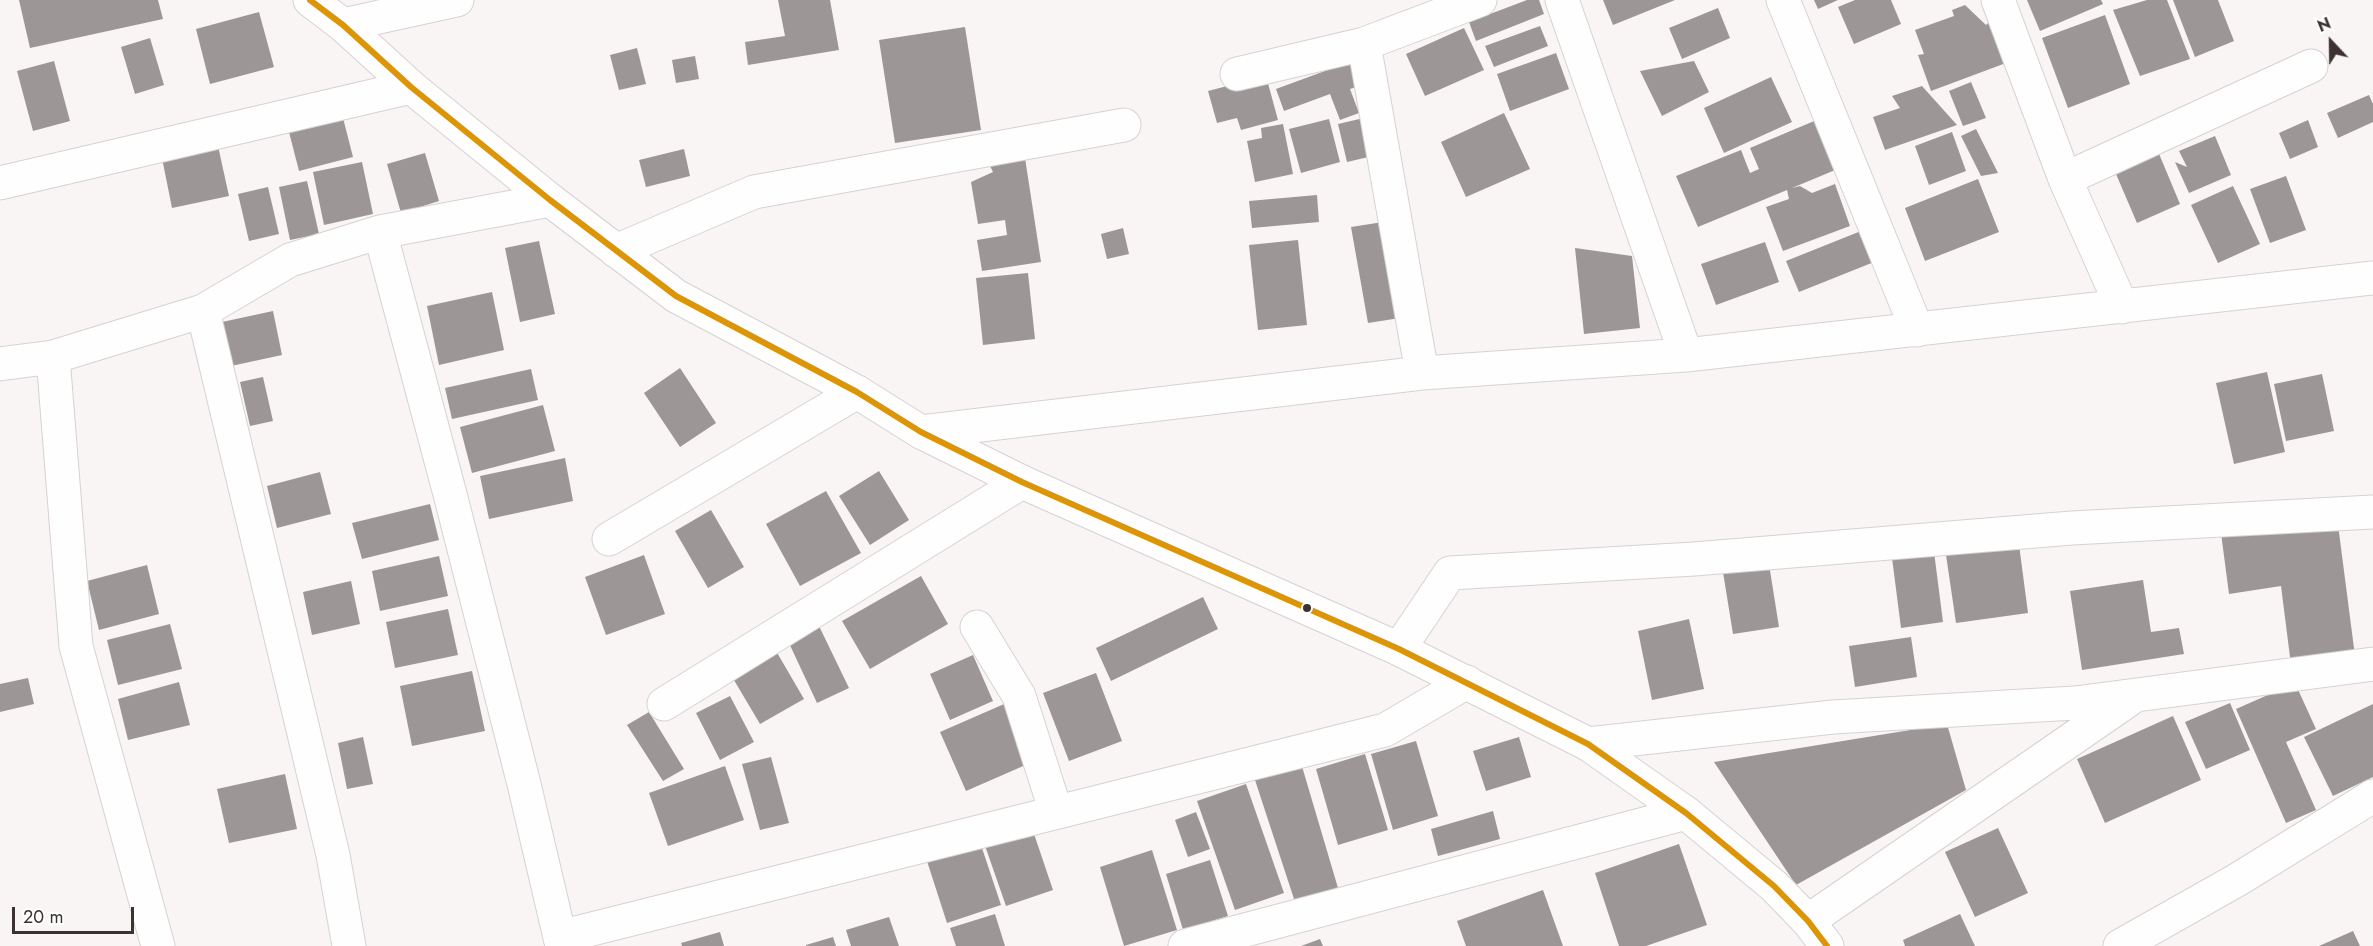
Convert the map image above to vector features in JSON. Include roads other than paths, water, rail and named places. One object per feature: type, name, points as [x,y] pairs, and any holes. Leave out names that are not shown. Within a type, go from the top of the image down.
[{"type":"street","points":[[310,0],[343,25],[411,87],[550,200],[675,296],[857,392],[921,432],[1022,482],[1399,649],[1588,744],[1686,813],[1774,886],[1817,933],[2135,695]]},
{"type":"street","points":[[343,25],[457,0]]},
{"type":"street","points":[[1237,74],[1364,44],[1480,0]]},
{"type":"street","points":[[1562,0],[1686,355]]},
{"type":"street","points":[[1783,0],[1917,330]]},
{"type":"street","points":[[1998,0],[2065,179],[2122,307]]},
{"type":"street","points":[[1364,44],[1422,373]]},
{"type":"street","points":[[2065,179],[2311,66]]},
{"type":"street","points":[[0,183],[411,87]]},
{"type":"street","points":[[616,251],[754,192],[1124,125]]},
{"type":"street","points":[[0,364],[53,357],[203,310],[290,260],[380,232],[550,200]]},
{"type":"street","points":[[380,232],[469,566],[561,941],[1056,812],[1385,730],[1467,682]]},
{"type":"street","points":[[921,432],[1422,373],[1686,355],[2373,279]]},
{"type":"street","points":[[203,310],[333,855],[349,946]]},
{"type":"street","points":[[53,357],[76,646],[158,946]]},
{"type":"street","points":[[609,539],[857,392]]},
{"type":"street","points":[[664,704],[1022,482]]},
{"type":"street","points":[[1399,649],[1450,573],[1694,559],[2072,528],[2373,512]]},
{"type":"street","points":[[977,627],[1019,696],[1056,812]]},
{"type":"street","points":[[1588,744],[1833,717],[2075,703],[2373,664]]},
{"type":"street","points":[[2120,946],[2237,880],[2373,796]]},
{"type":"street","points":[[1185,946],[1686,813]]}]
